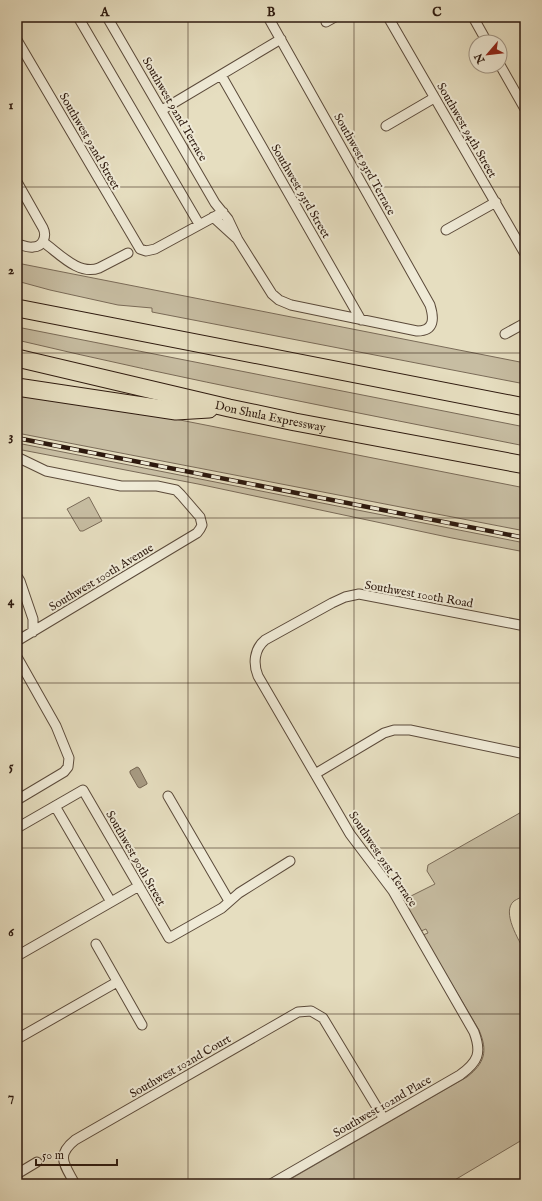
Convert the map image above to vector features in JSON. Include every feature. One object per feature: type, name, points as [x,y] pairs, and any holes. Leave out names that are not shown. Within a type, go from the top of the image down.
[{"type":"highway","points":[[17,299],[40,313]]},
{"type":"highway","points":[[17,308],[525,407]]},
{"type":"highway","name":"Don Shula Expressway","points":[[17,358],[295,422],[525,465]]},
{"type":"highway","points":[[17,387],[176,411],[229,408]]},
{"type":"street","points":[[78,17],[198,224],[223,212]]},
{"type":"street","name":"Southwest 92nd Terrace","points":[[107,17],[215,203],[232,225],[238,240]]},
{"type":"street","name":"Southwest 93rd Terrace","points":[[268,17],[430,305],[433,317],[431,324],[425,331],[417,331],[361,320]]},
{"type":"street","points":[[326,22],[335,17]]},
{"type":"street","name":"Southwest 94th Street","points":[[388,17],[525,254]]},
{"type":"street","points":[[473,17],[483,34]]},
{"type":"street","points":[[162,110],[281,39]]},
{"type":"street","name":"Southwest 92nd Street","points":[[17,40],[140,249],[146,252],[155,249],[198,224]]},
{"type":"street","points":[[505,74],[525,109]]},
{"type":"street","name":"Southwest 93rd Street","points":[[221,75],[361,320]]},
{"type":"street","points":[[386,126],[434,98]]},
{"type":"street","points":[[17,182],[43,228],[45,235],[43,242],[37,247],[17,244]]},
{"type":"street","points":[[446,230],[496,202]]},
{"type":"street","points":[[213,217],[238,240],[270,292],[279,300],[291,305],[361,320]]},
{"type":"street","points":[[43,242],[75,265],[87,270],[99,268],[128,252]]},
{"type":"street","points":[[505,334],[525,323]]},
{"type":"street","name":"Southwest 100th Avenue","points":[[17,457],[46,470],[61,474],[121,486],[157,486],[176,490],[200,517],[202,525],[197,533],[17,641]]},
{"type":"street","points":[[17,576],[33,619],[33,632]]},
{"type":"street","name":"Southwest 100th Road","points":[[256,655],[259,647],[265,640],[332,602],[359,594],[525,626]]},
{"type":"street","name":"Southwest 91st Terrace","points":[[256,655],[255,666],[258,676],[350,834],[394,891],[474,1032]]},
{"type":"street","points":[[17,657],[56,726],[69,758],[68,767],[64,772],[17,800]]},
{"type":"street","points":[[315,774],[384,733],[397,730],[410,730],[525,754]]},
{"type":"street","name":"Southwest 90th Street","points":[[55,806],[83,790],[169,938],[222,908],[230,901]]},
{"type":"street","points":[[168,796],[230,901],[239,893],[290,862]]},
{"type":"street","points":[[17,828],[55,806],[111,902]]},
{"type":"street","points":[[17,956],[139,886]]},
{"type":"street","points":[[96,944],[142,1025]]},
{"type":"street","points":[[17,1039],[117,982]]},
{"type":"street","name":"Southwest 102nd Court","points":[[76,1184],[64,1163],[64,1152],[68,1145],[298,1012],[311,1011],[323,1018],[384,1119]]},
{"type":"street","name":"Southwest 102nd Place","points":[[271,1184],[460,1075],[470,1067],[478,1054],[478,1042],[474,1032]]},
{"type":"street","points":[[17,1174],[38,1162]]},
{"type":"shaded area","points":[[17,263],[525,363],[525,384],[152,312],[152,308],[118,305],[50,290],[17,281]]},
{"type":"shaded area","points":[[17,327],[525,427],[525,446],[80,355],[17,340]]},
{"type":"shaded area","points":[[17,392],[109,406],[525,488],[525,531],[17,433]]},
{"type":"shaded area","points":[[17,443],[525,543],[525,552],[198,484],[17,449]]},
{"type":"shaded area","points":[[89,497],[102,521],[83,531],[80,531],[67,509]]},
{"type":"shaded area","points":[[137,767],[147,783],[140,788],[130,773],[130,771]]},
{"type":"shaded area","points":[[525,810],[525,895],[514,901],[510,906],[509,912],[512,926],[525,952],[525,1143],[522,1140],[448,1184],[282,1184],[467,1077],[478,1067],[484,1050],[482,1037],[479,1030],[423,935],[428,933],[426,929],[421,931],[403,900],[435,884],[427,871],[428,865]]},
{"type":"railway","points":[[17,438],[525,538]]}]
